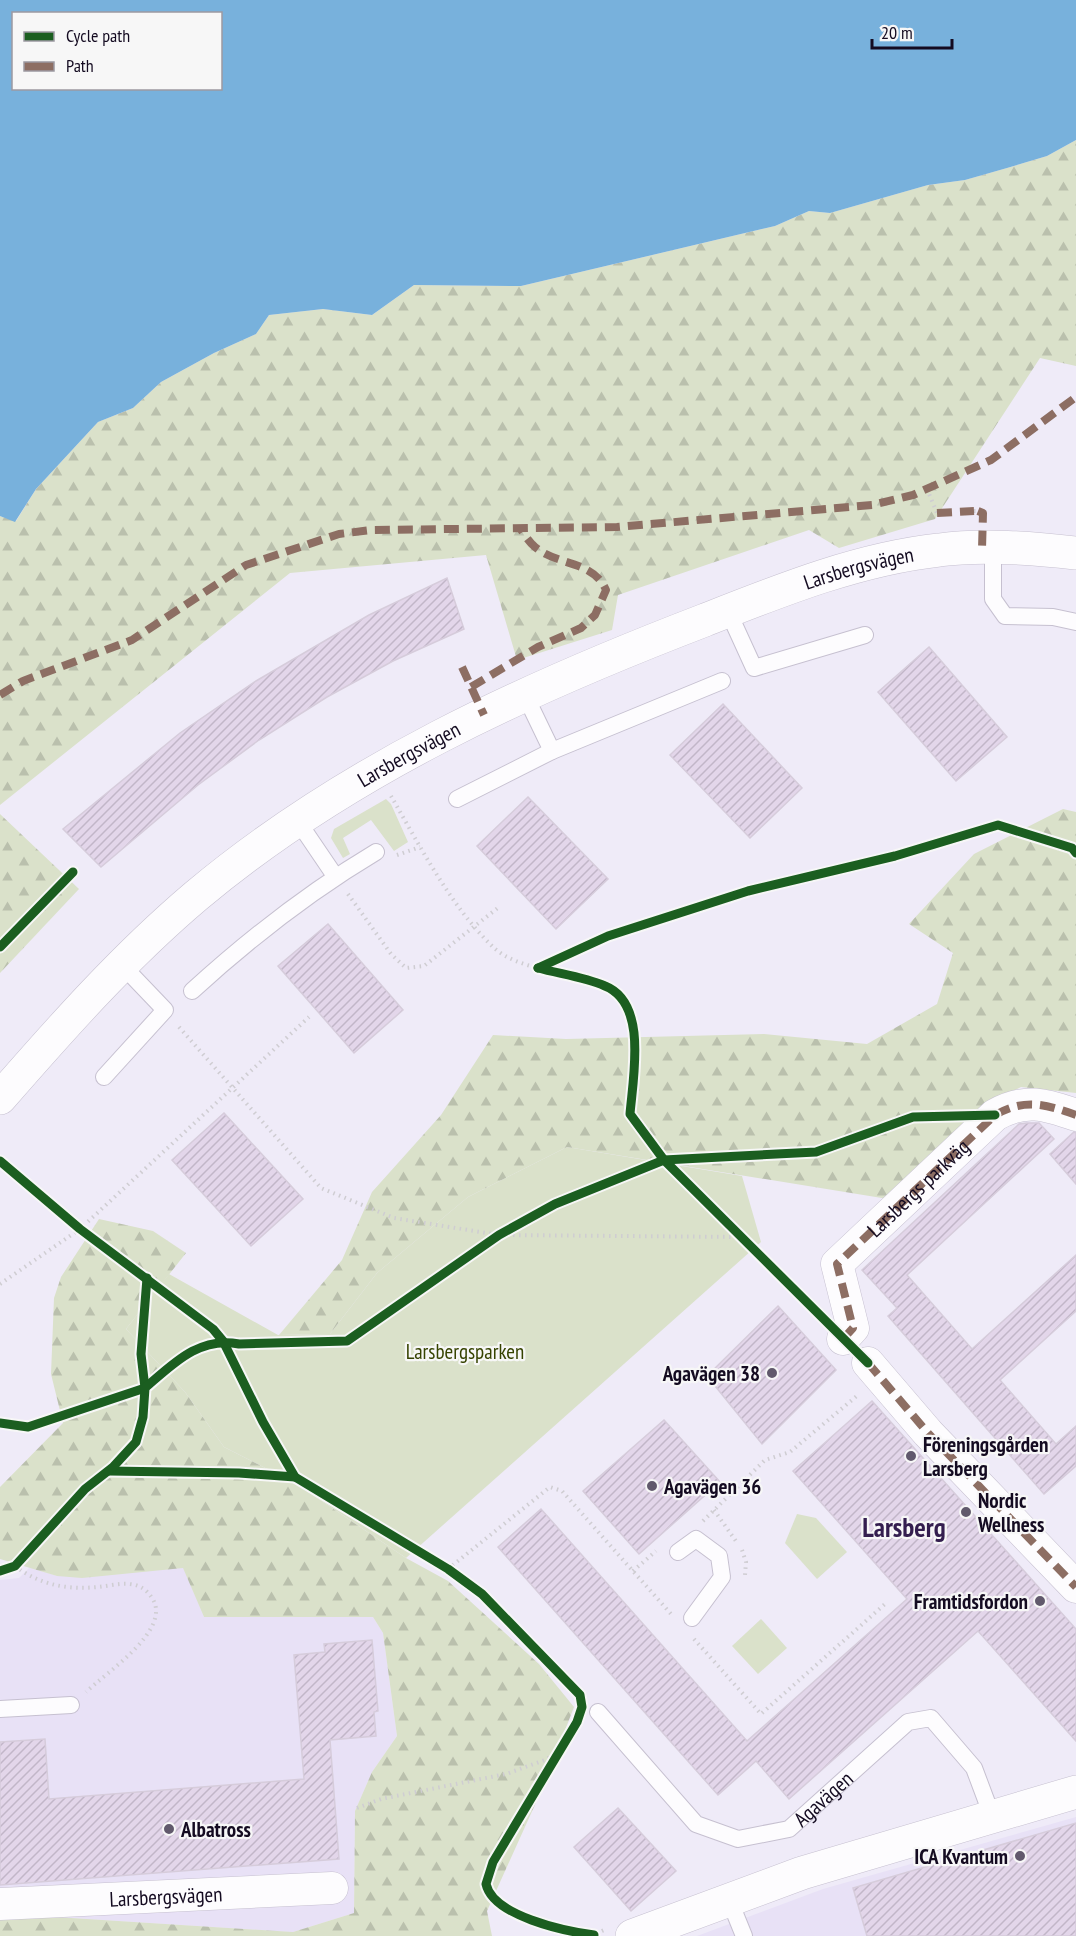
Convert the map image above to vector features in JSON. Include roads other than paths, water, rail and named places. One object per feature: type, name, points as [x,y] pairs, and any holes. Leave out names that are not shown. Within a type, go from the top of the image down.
[{"type":"street","name":"Larsbergsvägen","points":[[3,1089],[121,964],[197,895],[297,820],[408,752],[525,695],[628,649],[799,584],[882,559],[941,549],[993,548],[1076,554]]},
{"type":"street","name":"Larsbergs parkväg","points":[[843,1339],[854,1328],[837,1264],[995,1115],[1014,1105],[1048,1105],[1076,1115]]},
{"type":"street","points":[[874,1370],[928,1433],[1076,1587]]},
{"type":"street","points":[[632,1936],[802,1874],[1076,1792]]},
{"type":"street","name":"Larsbergsvägen","points":[[0,1904],[332,1888]]},
{"type":"lane","points":[[993,548],[993,599],[1005,616],[1053,617],[1076,622]]},
{"type":"lane","points":[[728,611],[754,668],[865,635]]},
{"type":"lane","points":[[457,799],[552,751],[722,681]]},
{"type":"lane","points":[[525,695],[552,751]]},
{"type":"lane","points":[[297,820],[335,876]]},
{"type":"lane","points":[[192,991],[246,942],[335,876],[376,852]]},
{"type":"lane","points":[[104,1077],[165,1010],[121,964]]},
{"type":"lane","points":[[671,1548],[696,1539],[718,1556],[722,1578],[685,1619]]},
{"type":"lane","points":[[0,1709],[72,1705]]},
{"type":"lane","name":"Agavägen","points":[[598,1712],[696,1824],[738,1839],[789,1828],[908,1722],[931,1718],[974,1768],[992,1816]]},
{"type":"lane","points":[[729,1899],[744,1936]]},
{"type":"water","points":[[0,0],[1076,0],[1076,140],[1047,156],[965,180],[928,185],[830,213],[809,211],[775,226],[521,286],[414,285],[372,315],[323,309],[269,315],[256,334],[214,353],[161,382],[133,408],[98,422],[36,489],[15,522],[0,516]]},
{"type":"place","name":"Agavägen 38","points":[[772,1373]]},
{"type":"place","name":"Föreningsgården Larsberg","points":[[911,1456]]},
{"type":"place","name":"Agavägen 36","points":[[652,1486]]},
{"type":"place","name":"Nordic Wellness","points":[[966,1512]]},
{"type":"place","name":"Framtidsfordon","points":[[1040,1601]]},
{"type":"place","name":"Albatross","points":[[169,1829]]},
{"type":"place","name":"ICA Kvantum","points":[[1020,1856]]},
{"type":"district","name":"Larsberg","points":[[904,1527]]},
{"type":"park label","name":"Larsbergsparken","points":[[465,1351]]}]
